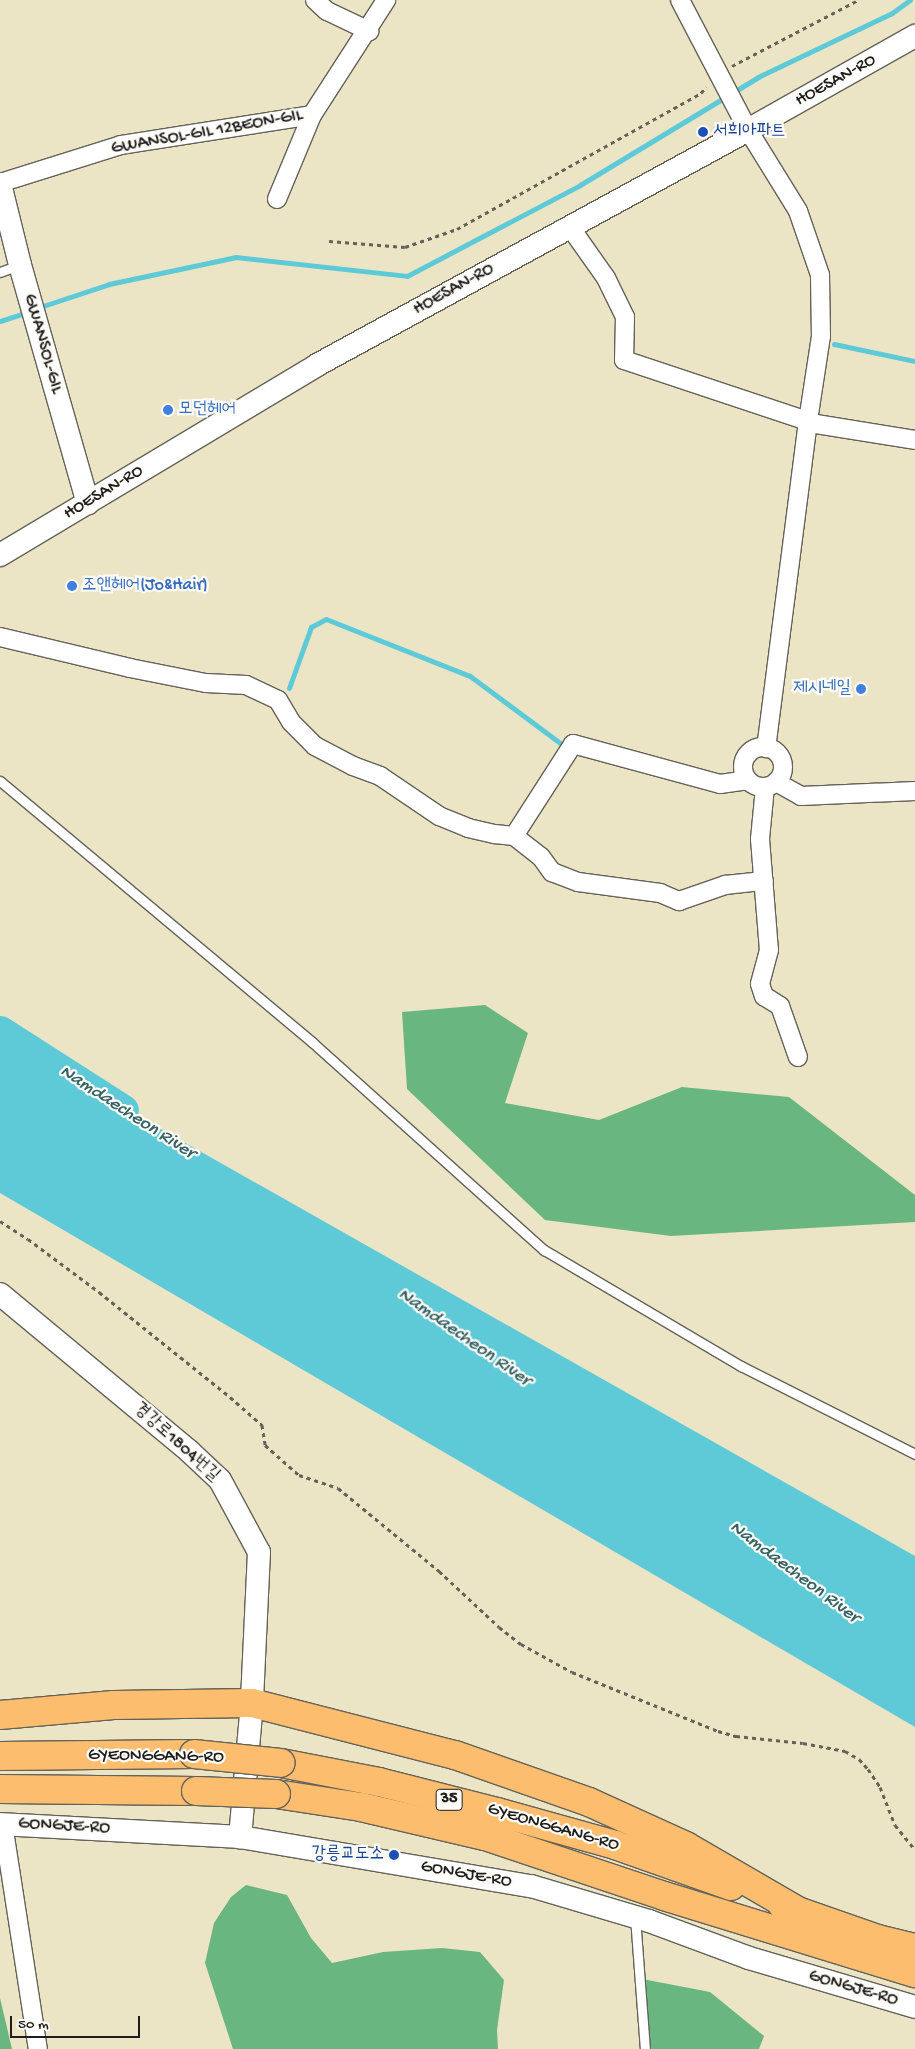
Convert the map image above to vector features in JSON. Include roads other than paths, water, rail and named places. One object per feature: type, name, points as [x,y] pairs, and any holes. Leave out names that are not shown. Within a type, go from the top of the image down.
[{"type":"highway","points":[[0,1715],[114,1705],[252,1703],[455,1756],[589,1802],[686,1846],[800,1912]]},
{"type":"highway","name":"GYEONGGANG-RO","points":[[0,1756],[194,1754],[281,1763],[379,1782],[615,1845],[878,1939],[915,1948]]},
{"type":"highway","name":"GYEONGGANG-RO","points":[[0,1789],[196,1791],[276,1794],[361,1807],[484,1836],[664,1896],[915,1973]]},
{"type":"street","points":[[315,0],[327,11],[369,31]]},
{"type":"street","name":"GWANSOL-GIL 12BEON-GIL","points":[[0,183],[121,145],[312,115],[369,31],[386,0]]},
{"type":"street","points":[[680,0],[748,130],[798,211],[820,275],[821,336],[808,422],[766,748]]},
{"type":"street","name":"HOESAN-RO","points":[[0,555],[317,365],[910,44]]},
{"type":"street","points":[[277,199],[312,115]]},
{"type":"street","name":"GWANSOL-GIL","points":[[0,183],[10,268],[29,298],[88,503]]},
{"type":"street","points":[[570,227],[606,278],[625,317],[624,360],[808,422],[915,440]]},
{"type":"street","points":[[0,637],[130,668],[206,682],[246,685],[278,700],[290,722],[315,746],[353,766],[380,776],[439,816],[468,828],[514,836],[541,857],[552,872],[578,882],[660,893],[679,902],[725,885],[764,881]]},
{"type":"street","points":[[514,836],[573,744],[720,784],[747,780]]},
{"type":"street","points":[[798,1057],[780,1006],[764,996],[760,984],[769,950],[760,839],[771,784],[782,771],[780,758],[777,754],[766,748],[752,750],[744,760],[744,774],[747,780],[758,787],[771,784],[801,796],[915,791]]},
{"type":"street","name":"경강로1804번길","points":[[0,1294],[189,1451],[220,1480],[259,1552],[252,1703],[240,1837]]},
{"type":"street","points":[[1,1824],[38,2049]]},
{"type":"street","name":"GONGJE-RO","points":[[1,1824],[240,1837],[531,1886],[635,1916],[749,1958],[915,2007]]},
{"type":"lane","points":[[0,781],[312,1042],[544,1250],[741,1366],[915,1454]]},
{"type":"lane","points":[[635,1916],[644,2049]]},
{"type":"water","points":[[0,1038],[915,1556],[915,1727],[0,1193]]},
{"type":"waterway","points":[[37,308],[109,284],[236,257],[407,276],[580,185],[758,77],[892,13],[910,0]]},
{"type":"waterway","points":[[0,321],[27,312]]},
{"type":"waterway","points":[[834,344],[915,361]]},
{"type":"waterway","points":[[289,688],[311,627],[326,619],[470,676],[563,745]]},
{"type":"waterway","name":"Namdaecheon River","points":[[0,1031],[123,1110]]},
{"type":"place","name":"서희아파트","points":[[703,132]]},
{"type":"place","name":"모던헤어","points":[[168,410]]},
{"type":"place","name":"조앤헤어(Jo&Hair)","points":[[72,586]]},
{"type":"place","name":"제시네일","points":[[861,689]]},
{"type":"place","name":"강릉교도소","points":[[394,1855]]}]
